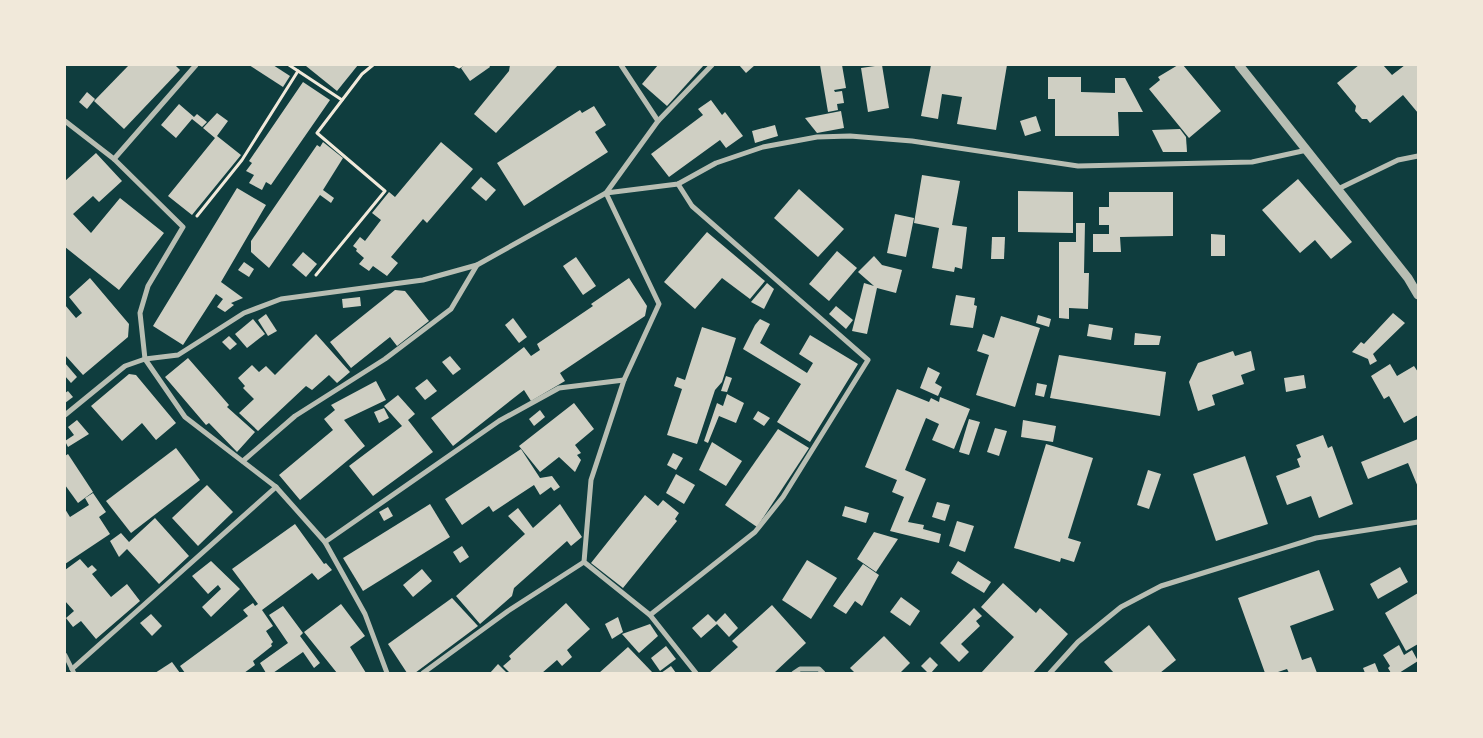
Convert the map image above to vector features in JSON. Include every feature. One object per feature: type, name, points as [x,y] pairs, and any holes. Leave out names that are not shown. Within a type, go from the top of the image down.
[{"type":"street","points":[[114,159],[196,65]]},
{"type":"street","points":[[621,65],[658,121]]},
{"type":"street","points":[[606,193],[658,121],[712,65]]},
{"type":"street","points":[[1238,65],[1408,278],[1418,295]]},
{"type":"street","points":[[65,121],[114,159],[183,227],[148,286],[140,313],[146,359],[185,417],[276,487],[325,542],[365,614],[387,673]]},
{"type":"street","points":[[65,415],[125,366],[146,359],[178,355],[244,313],[282,299],[423,280],[477,265],[606,193],[678,184],[716,163],[763,147],[817,137],[850,136],[912,141],[1078,166],[1252,162],[1307,150]]},
{"type":"street","points":[[1338,189],[1398,160],[1418,156]]},
{"type":"street","points":[[650,615],[755,532],[783,497],[868,360],[692,206],[678,184]]},
{"type":"street","points":[[584,562],[591,480],[624,380],[659,304],[606,193]]},
{"type":"street","points":[[243,461],[295,416],[385,359],[451,309],[477,265]]},
{"type":"street","points":[[325,542],[499,421],[559,388],[624,380]]},
{"type":"street","points":[[65,655],[73,671],[276,487]]},
{"type":"street","points":[[1050,673],[1078,642],[1121,607],[1160,586],[1316,538],[1418,522]]},
{"type":"street","points":[[584,562],[650,615],[696,673]]},
{"type":"street","points":[[423,673],[508,611],[584,562]]},
{"type":"street","points":[[794,673],[800,669],[819,669],[823,673]]},
{"type":"path","points":[[289,65],[342,100]]},
{"type":"path","points":[[303,296],[308,284],[385,191],[317,133],[362,74],[372,65]]},
{"type":"path","points":[[455,65],[459,67],[462,65]]},
{"type":"path","points":[[183,227],[195,219],[242,160],[298,71]]},
{"type":"building","points":[[129,65],[175,65],[180,70],[124,129],[94,101]]},
{"type":"building","points":[[249,65],[273,65],[290,76],[283,87]]},
{"type":"building","points":[[307,65],[358,65],[337,91]]},
{"type":"building","points":[[464,65],[489,65],[490,67],[470,81],[461,68]]},
{"type":"building","points":[[510,65],[558,65],[496,133],[474,114],[509,71]]},
{"type":"building","points":[[658,65],[704,65],[667,106],[642,84]]},
{"type":"building","points":[[739,65],[755,65],[746,73]]},
{"type":"building","points":[[820,65],[842,65],[846,88],[834,90],[835,92],[842,91],[844,103],[837,104],[838,110],[828,112]]},
{"type":"building","points":[[882,65],[889,108],[868,112],[861,68]]},
{"type":"building","points":[[931,65],[1007,65],[996,130],[957,124],[962,97],[942,94],[938,119],[921,116]]},
{"type":"building","points":[[1178,65],[1183,65],[1221,111],[1189,138],[1149,89],[1160,80],[1158,77]]},
{"type":"building","points":[[1359,65],[1383,65],[1392,75],[1405,65],[1418,65],[1418,113],[1403,95],[1370,123],[1367,119],[1362,119],[1355,111],[1356,106],[1337,83]]},
{"type":"building","points":[[1048,77],[1081,77],[1081,92],[1115,93],[1115,78],[1125,78],[1143,112],[1118,112],[1119,136],[1055,136],[1055,99],[1048,99]]},
{"type":"building","points":[[303,82],[330,100],[271,185],[266,182],[262,190],[249,183],[254,175],[246,171],[252,163],[249,161]]},
{"type":"building","points":[[87,92],[95,99],[87,109],[79,102]]},
{"type":"building","points":[[711,100],[722,115],[725,112],[743,136],[726,148],[720,140],[669,177],[651,154],[703,115],[698,109]]},
{"type":"building","points":[[179,104],[194,117],[197,114],[207,122],[202,127],[192,119],[176,138],[161,125]]},
{"type":"building","points":[[594,106],[606,125],[595,132],[608,152],[524,206],[497,163],[580,110],[582,113]]},
{"type":"building","points":[[841,111],[844,128],[817,133],[805,118]]},
{"type":"building","points":[[217,113],[228,121],[217,136],[241,155],[192,215],[168,196],[215,138],[203,128]]},
{"type":"building","points":[[1036,116],[1041,131],[1025,136],[1020,121]]},
{"type":"building","points":[[775,125],[778,136],[755,143],[752,131]]},
{"type":"building","points":[[1180,129],[1186,137],[1187,152],[1163,152],[1152,130]]},
{"type":"building","points":[[323,142],[343,158],[323,190],[334,198],[331,203],[320,195],[269,268],[251,252],[251,241],[317,145],[320,147]]},
{"type":"building","points":[[441,142],[473,169],[427,223],[423,219],[391,257],[398,263],[387,276],[373,266],[369,271],[359,264],[364,258],[353,246],[360,237],[365,241],[381,220],[372,213],[389,192],[395,197]]},
{"type":"building","points":[[96,153],[122,181],[99,202],[93,196],[73,214],[91,233],[120,198],[164,233],[119,290],[65,247],[65,181]]},
{"type":"building","points":[[922,175],[960,181],[952,225],[967,227],[962,269],[955,267],[954,272],[932,268],[939,228],[914,223]]},
{"type":"building","points":[[481,177],[496,190],[486,201],[471,188]]},
{"type":"building","points":[[1298,179],[1352,242],[1331,259],[1315,240],[1300,253],[1262,210]]},
{"type":"building","points":[[237,188],[266,205],[221,282],[243,298],[231,303],[234,305],[225,312],[217,307],[223,299],[216,294],[183,345],[153,326]]},
{"type":"building","points":[[799,189],[844,229],[818,257],[774,218]]},
{"type":"building","points":[[1018,191],[1073,192],[1073,233],[1018,232]]},
{"type":"building","points":[[1109,192],[1173,192],[1173,236],[1120,237],[1121,252],[1093,252],[1093,234],[1109,234],[1109,225],[1099,225],[1099,207],[1109,207]]},
{"type":"building","points":[[895,214],[914,218],[906,257],[887,253]]},
{"type":"building","points":[[1076,223],[1085,223],[1084,273],[1089,273],[1088,309],[1069,308],[1069,319],[1059,318],[1059,242],[1076,242]]},
{"type":"building","points":[[707,232],[765,281],[750,299],[722,278],[695,309],[664,282]]},
{"type":"building","points":[[1211,234],[1225,235],[1225,256],[1211,256]]},
{"type":"building","points":[[992,237],[1005,237],[1004,259],[991,259]]},
{"type":"building","points":[[837,251],[857,268],[829,301],[809,284]]},
{"type":"building","points":[[303,252],[317,264],[306,277],[292,265]]},
{"type":"building","points":[[874,256],[882,265],[902,270],[896,293],[877,288],[867,334],[852,331],[864,283],[874,286],[858,272]]},
{"type":"building","points":[[576,257],[596,286],[583,295],[563,266]]},
{"type":"building","points":[[244,262],[254,269],[249,277],[238,270]]},
{"type":"building","points":[[90,278],[129,324],[128,337],[83,375],[65,355],[65,305],[76,318],[82,313],[69,297]]},
{"type":"building","points":[[629,278],[647,306],[645,316],[560,373],[565,381],[531,401],[524,390],[453,446],[431,418],[524,347],[531,356],[540,350],[537,344],[593,306],[591,304]]},
{"type":"building","points":[[767,283],[774,289],[764,309],[751,302]]},
{"type":"building","points":[[395,290],[405,291],[429,321],[397,346],[390,337],[351,368],[330,342]]},
{"type":"building","points":[[956,295],[975,298],[974,305],[977,306],[973,328],[950,325]]},
{"type":"building","points":[[360,297],[361,306],[343,308],[342,299]]},
{"type":"building","points":[[836,306],[853,320],[846,329],[829,314]]},
{"type":"building","points":[[1393,313],[1405,323],[1373,354],[1377,361],[1370,365],[1368,359],[1352,352],[1361,342],[1364,344]]},
{"type":"building","points":[[266,314],[277,331],[268,336],[258,320]]},
{"type":"building","points":[[1038,315],[1051,319],[1049,327],[1036,323]]},
{"type":"building","points":[[1001,316],[1040,328],[1015,407],[976,395],[989,355],[977,351],[983,334],[994,338]]},
{"type":"building","points":[[513,318],[527,337],[519,343],[505,325]]},
{"type":"building","points":[[253,319],[265,334],[247,348],[235,334]]},
{"type":"building","points":[[760,319],[770,324],[760,343],[807,373],[813,363],[799,354],[810,335],[858,364],[810,442],[777,422],[801,384],[743,349]]},
{"type":"building","points":[[1089,324],[1113,328],[1111,340],[1087,336]]},
{"type":"building","points":[[702,327],[736,338],[722,382],[715,390],[697,444],[667,435],[682,389],[674,386],[677,377],[685,380]]},
{"type":"building","points":[[1135,333],[1161,336],[1159,345],[1134,345]]},
{"type":"building","points":[[316,334],[350,372],[337,383],[329,375],[312,390],[306,386],[258,431],[239,413],[254,399],[243,388],[245,386],[238,378],[252,365],[259,372],[266,366],[275,375]]},
{"type":"building","points":[[229,336],[237,344],[230,350],[222,342]]},
{"type":"building","points":[[1233,351],[1235,356],[1251,351],[1255,370],[1241,375],[1244,384],[1212,395],[1215,405],[1198,411],[1189,382],[1198,363]]},
{"type":"building","points":[[1059,355],[1166,372],[1160,416],[1050,398]]},
{"type":"building","points":[[450,356],[461,369],[453,375],[442,362]]},
{"type":"building","points":[[188,358],[229,405],[227,407],[255,432],[237,452],[209,423],[206,425],[165,377]]},
{"type":"building","points":[[65,363],[77,377],[71,383],[65,376]]},
{"type":"building","points":[[1390,364],[1397,376],[1414,366],[1418,372],[1418,415],[1404,423],[1389,396],[1384,399],[1371,376]]},
{"type":"building","points":[[928,367],[940,373],[935,383],[942,387],[938,396],[920,388]]},
{"type":"building","points":[[129,374],[136,375],[176,423],[156,440],[142,423],[122,441],[91,406]]},
{"type":"building","points":[[1304,375],[1306,388],[1286,392],[1284,378]]},
{"type":"building","points":[[726,376],[732,378],[727,392],[721,391]]},
{"type":"building","points":[[427,379],[437,391],[425,400],[415,388]]},
{"type":"building","points":[[376,381],[386,400],[344,420],[365,446],[300,500],[279,475],[333,430],[324,419],[335,410],[331,405]]},
{"type":"building","points":[[1037,383],[1047,385],[1044,397],[1035,395]]},
{"type":"building","points":[[897,389],[929,402],[931,398],[939,402],[940,397],[970,409],[954,449],[932,440],[939,424],[926,418],[905,470],[926,479],[908,522],[924,525],[923,529],[941,534],[939,543],[890,531],[904,497],[892,492],[897,480],[865,467]]},
{"type":"building","points":[[68,391],[73,397],[65,403],[65,393]]},
{"type":"building","points":[[727,394],[744,403],[736,423],[719,416],[708,443],[704,441],[717,403],[723,406]]},
{"type":"building","points":[[398,395],[415,414],[408,420],[433,452],[373,496],[349,466],[402,426],[384,406]]},
{"type":"building","points":[[574,403],[594,429],[575,445],[581,453],[577,455],[581,460],[575,472],[559,457],[540,472],[519,446]]},
{"type":"building","points":[[384,408],[389,418],[379,423],[374,412]]},
{"type":"building","points":[[540,410],[545,417],[534,426],[529,419]]},
{"type":"building","points":[[758,411],[770,418],[764,426],[753,419]]},
{"type":"building","points":[[969,419],[980,422],[969,455],[959,452]]},
{"type":"building","points":[[77,420],[89,434],[68,447],[65,441],[74,435],[68,427]]},
{"type":"building","points":[[1023,420],[1056,426],[1053,442],[1021,437]]},
{"type":"building","points":[[995,428],[1007,431],[999,456],[987,452]]},
{"type":"building","points":[[778,429],[809,448],[757,527],[725,505]]},
{"type":"building","points":[[1323,435],[1328,448],[1332,446],[1353,504],[1319,518],[1311,496],[1287,505],[1276,476],[1300,467],[1297,459],[1301,457],[1296,445]]},
{"type":"building","points":[[1418,439],[1418,487],[1408,463],[1368,479],[1361,462]]},
{"type":"building","points":[[712,442],[742,461],[726,486],[699,470]]},
{"type":"building","points":[[1046,444],[1093,458],[1068,538],[1081,542],[1074,562],[1061,558],[1060,562],[1014,548]]},
{"type":"building","points":[[176,448],[200,480],[131,533],[106,501]]},
{"type":"building","points":[[521,449],[540,478],[552,476],[560,487],[554,491],[551,487],[540,495],[534,485],[493,512],[489,506],[462,525],[445,499]]},
{"type":"building","points":[[673,453],[683,458],[676,470],[667,465]]},
{"type":"building","points":[[68,454],[93,492],[78,503],[65,485],[65,456]]},
{"type":"building","points":[[1245,456],[1268,524],[1216,541],[1193,474]]},
{"type":"building","points":[[1148,470],[1161,474],[1149,509],[1137,505]]},
{"type":"building","points":[[676,474],[695,485],[684,504],[666,493]]},
{"type":"building","points":[[207,485],[233,512],[198,546],[172,518]]},
{"type":"building","points":[[93,493],[106,512],[99,517],[110,534],[65,564],[65,509],[70,517],[89,505],[85,498]]},
{"type":"building","points":[[645,495],[658,506],[663,500],[679,513],[675,519],[677,521],[623,588],[591,563]]},
{"type":"building","points":[[937,502],[950,505],[945,521],[932,517]]},
{"type":"building","points":[[430,504],[450,537],[363,591],[343,558]]},
{"type":"building","points":[[560,504],[582,537],[571,546],[567,541],[514,588],[512,596],[480,624],[456,596],[525,534],[508,516],[518,508],[533,528]]},
{"type":"building","points":[[845,506],[869,513],[866,523],[842,516]]},
{"type":"building","points":[[388,507],[393,516],[384,521],[379,512]]},
{"type":"building","points":[[155,518],[189,556],[159,584],[127,549],[119,557],[110,541],[121,533],[129,542]]},
{"type":"building","points":[[957,521],[974,526],[965,552],[949,546]]},
{"type":"building","points":[[295,524],[324,564],[326,563],[332,570],[318,580],[312,573],[262,610],[273,626],[266,631],[273,642],[272,646],[253,661],[255,665],[244,673],[185,673],[180,666],[248,616],[243,610],[253,603],[255,606],[258,604],[232,569]]},
{"type":"building","points":[[874,532],[898,539],[876,572],[857,559]]},
{"type":"building","points":[[462,546],[469,557],[460,563],[453,552]]},
{"type":"building","points":[[80,559],[88,568],[92,565],[97,570],[92,574],[111,597],[127,584],[140,601],[96,639],[81,621],[73,627],[66,618],[74,611],[65,601],[65,570]]},
{"type":"building","points":[[807,560],[837,578],[811,619],[782,600]]},
{"type":"building","points":[[211,561],[240,589],[211,617],[202,607],[221,589],[218,585],[208,594],[192,576]]},
{"type":"building","points":[[958,561],[991,582],[984,593],[951,573]]},
{"type":"building","points":[[863,564],[879,575],[862,606],[855,601],[846,614],[833,606]]},
{"type":"building","points":[[1400,567],[1408,582],[1378,599],[1370,584]]},
{"type":"building","points":[[422,569],[432,581],[413,597],[403,585]]},
{"type":"building","points":[[1319,570],[1334,610],[1290,626],[1302,660],[1311,657],[1317,673],[1289,673],[1287,669],[1275,673],[1265,673],[1238,598]]},
{"type":"building","points":[[1003,583],[1036,613],[1040,608],[1068,634],[1033,673],[981,673],[1014,637],[981,607]]},
{"type":"building","points":[[1418,593],[1418,644],[1406,651],[1385,613]]},
{"type":"building","points":[[901,597],[920,611],[910,626],[890,612]]},
{"type":"building","points":[[452,598],[478,626],[415,673],[407,673],[388,644]]},
{"type":"building","points":[[566,603],[590,629],[567,650],[572,657],[562,666],[557,660],[542,673],[510,673],[503,666],[511,659],[509,656]]},
{"type":"building","points":[[341,604],[365,636],[350,647],[366,673],[337,673],[304,632]]},
{"type":"building","points":[[772,605],[806,643],[774,673],[709,673],[738,647],[732,641]]},
{"type":"building","points":[[283,606],[303,633],[300,636],[320,663],[314,668],[303,652],[273,673],[266,673],[260,663],[288,643],[269,615]]},
{"type":"building","points":[[974,608],[982,616],[976,621],[980,626],[961,644],[969,652],[959,662],[940,643]]},
{"type":"building","points":[[725,613],[738,628],[729,637],[717,624],[701,638],[692,628],[708,614],[716,622]]},
{"type":"building","points":[[151,614],[162,626],[152,636],[140,623]]},
{"type":"building","points":[[618,617],[623,632],[612,639],[605,624]]},
{"type":"building","points":[[650,624],[658,636],[639,653],[622,634]]},
{"type":"building","points":[[1149,625],[1176,660],[1160,673],[1114,673],[1104,662]]},
{"type":"building","points":[[884,636],[910,663],[900,673],[855,673],[850,668]]},
{"type":"building","points":[[1399,645],[1404,655],[1412,650],[1418,661],[1399,673],[1391,673],[1388,668],[1390,666],[1383,655]]},
{"type":"building","points":[[666,646],[676,659],[660,671],[651,658]]},
{"type":"building","points":[[628,647],[653,673],[599,673]]},
{"type":"building","points":[[930,657],[938,665],[931,673],[928,673],[921,666]]},
{"type":"building","points":[[172,662],[180,673],[155,673]]},
{"type":"building","points":[[1375,663],[1379,673],[1365,673],[1363,668]]},
{"type":"building","points":[[498,664],[507,673],[490,673]]},
{"type":"building","points":[[671,666],[676,673],[661,673]]}]
